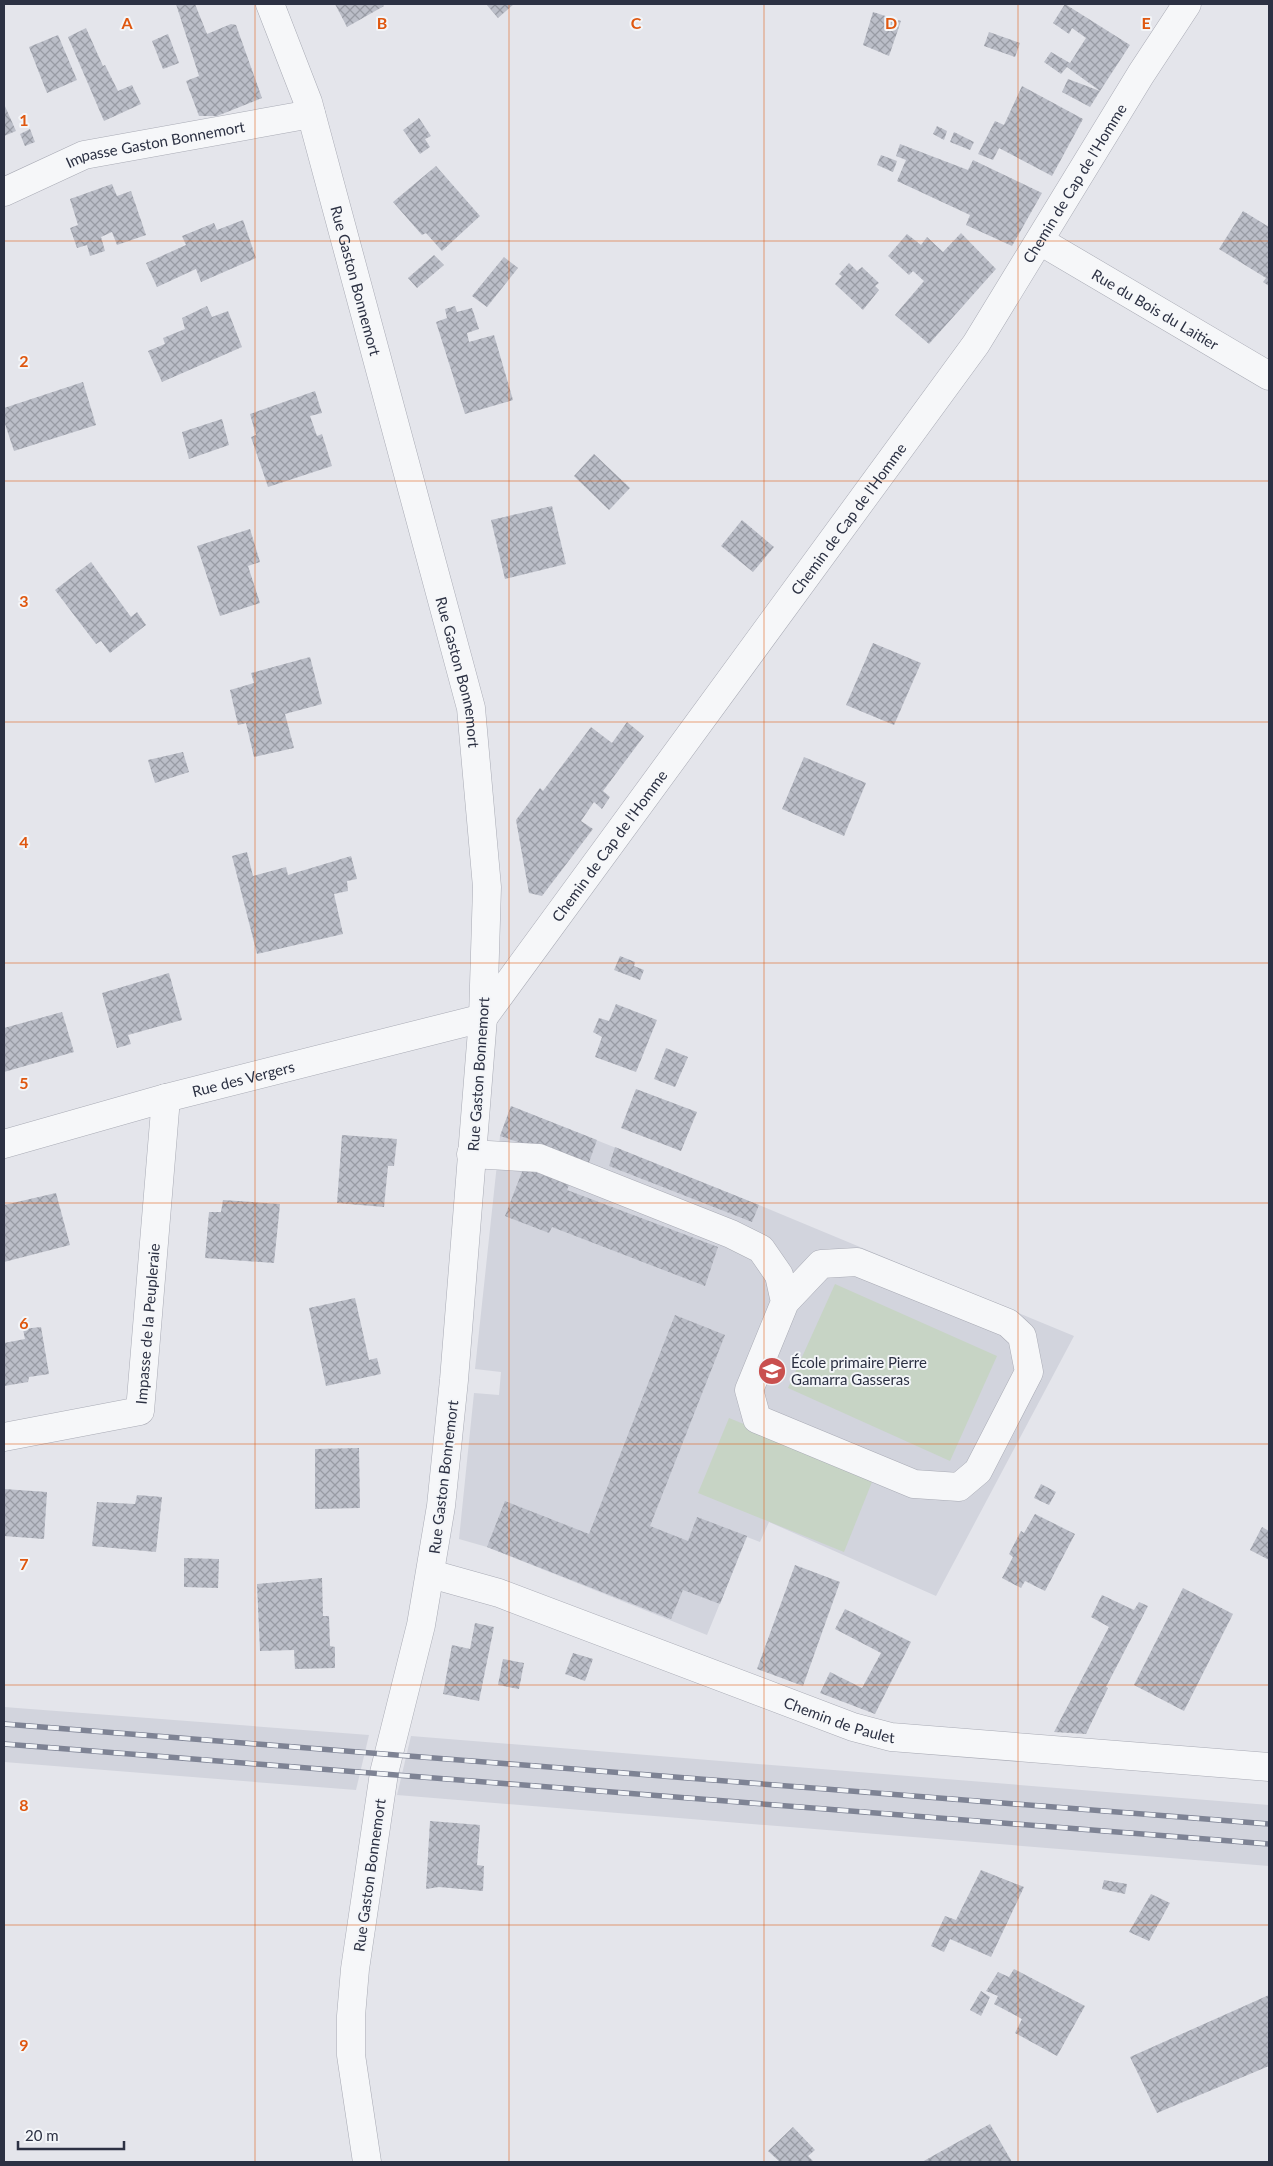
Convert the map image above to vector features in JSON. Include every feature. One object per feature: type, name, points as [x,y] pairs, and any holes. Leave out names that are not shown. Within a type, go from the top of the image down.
[{"type":"street","name":"Rue Gaston Bonnemort","points":[[270,4],[311,114],[471,708],[487,887],[484,1018],[471,1154],[448,1448],[431,1574],[384,1773],[355,1969],[351,2016],[351,2055],[367,2162]]},
{"type":"street","name":"Chemin de Cap de l'Homme","points":[[484,1018],[976,344],[1141,74],[1187,4]]},
{"type":"street","name":"Impasse Gaston Bonnemort","points":[[4,192],[84,155],[311,114]]},
{"type":"street","name":"Rue du Bois du Laitier","points":[[1040,241],[1269,376]]},
{"type":"street","name":"Rue des Vergers","points":[[4,1144],[166,1098],[484,1018]]},
{"type":"street","name":"Impasse de la Peupleraie","points":[[4,1436],[140,1411],[166,1098]]},
{"type":"street","points":[[471,1154],[539,1158],[731,1234],[761,1249],[779,1275],[785,1302],[749,1390],[757,1419],[914,1484],[959,1488],[978,1471],[1029,1372],[1022,1336],[1008,1323],[857,1262],[821,1264],[785,1302]]},
{"type":"street","name":"Chemin de Paulet","points":[[431,1574],[499,1594],[853,1727],[891,1737],[1269,1767]]},
{"type":"shaded area","name":"École primaire Pierre Gamarra Gasseras","points":[[511,1106],[759,1205],[1074,1336],[936,1596],[769,1522],[760,1542],[747,1537],[707,1635],[487,1547],[459,1539],[474,1393],[499,1395],[501,1372],[475,1369],[500,1136]]},
{"type":"shaded area","points":[[4,1707],[369,1735],[356,1790],[4,1762]]},
{"type":"shaded area","points":[[411,1736],[1269,1805],[1269,1866],[397,1795]]},
{"type":"green space","points":[[835,1284],[997,1356],[950,1461],[788,1388]]},
{"type":"green space","points":[[729,1418],[874,1477],[844,1552],[698,1493]]},
{"type":"building","points":[[176,4],[195,4],[207,34],[231,24],[236,25],[262,98],[217,116],[199,116],[186,81],[199,76]]},
{"type":"building","points":[[335,4],[382,4],[384,6],[347,27]]},
{"type":"building","points":[[486,4],[514,4],[498,18]]},
{"type":"building","points":[[1065,4],[1130,45],[1100,91],[1067,67],[1061,74],[1044,62],[1051,52],[1070,63],[1086,38],[1072,28],[1069,34],[1053,23]]},
{"type":"building","points":[[873,12],[901,21],[889,56],[863,45]]},
{"type":"building","points":[[86,28],[103,66],[105,65],[118,91],[132,85],[141,104],[104,121],[68,37]]},
{"type":"building","points":[[989,32],[1020,43],[1015,57],[984,46]]},
{"type":"building","points":[[168,34],[179,63],[163,69],[152,41]]},
{"type":"building","points":[[58,35],[77,80],[47,93],[29,47]]},
{"type":"building","points":[[1068,79],[1100,91],[1090,107],[1062,92]]},
{"type":"building","points":[[1022,86],[1083,119],[1052,176],[999,148],[993,160],[978,154],[995,121],[1004,125]]},
{"type":"building","points":[[4,104],[16,131],[4,136]]},
{"type":"building","points":[[419,118],[431,136],[425,139],[430,147],[420,154],[403,130]]},
{"type":"building","points":[[937,126],[947,131],[944,140],[933,134]]},
{"type":"building","points":[[30,129],[35,142],[25,146],[20,134]]},
{"type":"building","points":[[954,132],[974,142],[970,150],[950,142]]},
{"type":"building","points":[[900,144],[968,170],[973,160],[1042,193],[1012,246],[966,225],[970,215],[897,181],[906,160],[896,156]]},
{"type":"building","points":[[881,155],[897,161],[893,172],[877,165]]},
{"type":"building","points":[[436,166],[480,216],[442,251],[426,233],[422,235],[393,202]]},
{"type":"building","points":[[112,184],[117,196],[131,191],[146,235],[117,245],[112,232],[101,237],[105,251],[90,256],[87,245],[77,248],[70,228],[78,225],[70,199]]},
{"type":"building","points":[[1243,211],[1269,227],[1269,286],[1263,282],[1266,278],[1219,249]]},
{"type":"building","points":[[243,220],[256,258],[201,282],[196,269],[157,287],[146,263],[186,245],[182,236],[214,223],[217,230]]},
{"type":"building","points":[[961,233],[996,269],[929,344],[895,315],[924,281],[913,271],[909,275],[888,256],[907,234],[921,245],[927,237],[943,252]]},
{"type":"building","points":[[434,255],[444,265],[417,288],[408,278]]},
{"type":"building","points":[[504,257],[518,268],[487,307],[472,296]]},
{"type":"building","points":[[849,263],[857,271],[862,267],[879,283],[875,286],[879,290],[863,310],[835,284],[842,276],[839,274]]},
{"type":"building","points":[[207,306],[212,317],[228,311],[242,347],[162,382],[148,351],[165,344],[163,338],[185,329],[182,318]]},
{"type":"building","points":[[455,306],[457,312],[472,308],[479,329],[467,333],[469,342],[494,335],[513,400],[465,414],[436,322],[447,318],[445,309]]},
{"type":"building","points":[[83,382],[96,425],[14,451],[4,421],[4,408]]},
{"type":"building","points":[[315,391],[322,413],[310,416],[317,436],[322,434],[332,466],[268,487],[251,437],[256,435],[250,414]]},
{"type":"building","points":[[222,419],[229,445],[189,459],[182,432]]},
{"type":"building","points":[[594,454],[630,488],[609,510],[574,476]]},
{"type":"building","points":[[552,506],[566,564],[505,579],[491,520]]},
{"type":"building","points":[[742,520],[774,547],[753,572],[721,546]]},
{"type":"building","points":[[250,529],[260,562],[248,566],[260,603],[220,616],[197,546]]},
{"type":"building","points":[[91,562],[131,617],[137,612],[146,625],[110,653],[101,641],[96,644],[55,590]]},
{"type":"building","points":[[873,643],[921,663],[894,725],[846,705]]},
{"type":"building","points":[[310,657],[322,704],[285,714],[294,748],[254,757],[246,723],[238,725],[230,690],[254,683],[251,673]]},
{"type":"building","points":[[627,722],[644,736],[603,791],[610,797],[602,809],[594,802],[581,821],[593,829],[542,896],[529,893],[516,820],[540,788],[543,791],[591,727],[612,743]]},
{"type":"building","points":[[183,752],[189,772],[155,783],[148,760]]},
{"type":"building","points":[[804,757],[866,783],[844,836],[782,809]]},
{"type":"building","points":[[247,852],[253,876],[286,867],[288,875],[351,856],[357,879],[347,881],[348,891],[334,894],[343,934],[257,954],[232,856]]},
{"type":"building","points":[[620,956],[635,962],[634,966],[644,970],[640,980],[614,970]]},
{"type":"building","points":[[169,973],[182,1020],[128,1035],[131,1044],[117,1048],[102,993]]},
{"type":"building","points":[[616,1004],[657,1020],[636,1072],[595,1057],[602,1037],[593,1032],[599,1018],[609,1021]]},
{"type":"building","points":[[62,1012],[74,1052],[4,1072],[4,1028]]},
{"type":"building","points":[[666,1048],[688,1057],[675,1087],[654,1079]]},
{"type":"building","points":[[636,1089],[697,1112],[681,1151],[621,1128]]},
{"type":"building","points":[[511,1106],[597,1140],[588,1165],[500,1136]]},
{"type":"building","points":[[342,1135],[397,1139],[394,1166],[388,1166],[384,1207],[337,1203]]},
{"type":"building","points":[[615,1147],[759,1205],[752,1222],[609,1166]]},
{"type":"building","points":[[525,1164],[571,1180],[567,1190],[718,1247],[705,1286],[552,1227],[549,1233],[505,1216]]},
{"type":"building","points":[[56,1193],[70,1245],[4,1262],[4,1205]]},
{"type":"building","points":[[223,1200],[280,1204],[274,1263],[205,1258],[209,1212],[221,1212]]},
{"type":"building","points":[[355,1298],[369,1360],[377,1358],[381,1374],[326,1386],[309,1308]]},
{"type":"building","points":[[675,1315],[725,1335],[650,1526],[688,1541],[697,1517],[747,1536],[720,1604],[683,1590],[671,1619],[487,1547],[505,1501],[589,1534]]},
{"type":"building","points":[[41,1327],[49,1374],[29,1377],[28,1382],[4,1386],[4,1343],[25,1339],[23,1329]]},
{"type":"building","points":[[359,1448],[360,1508],[315,1509],[315,1449]]},
{"type":"building","points":[[1041,1484],[1056,1492],[1049,1505],[1034,1498]]},
{"type":"building","points":[[4,1489],[47,1492],[44,1539],[4,1536]]},
{"type":"building","points":[[137,1495],[162,1497],[156,1552],[92,1546],[97,1502],[135,1504]]},
{"type":"building","points":[[1035,1514],[1075,1534],[1045,1591],[1025,1581],[1021,1588],[1002,1578],[1013,1557],[1009,1554],[1021,1531],[1024,1533]]},
{"type":"building","points":[[1262,1527],[1269,1531],[1269,1560],[1250,1550]]},
{"type":"building","points":[[184,1558],[219,1559],[218,1588],[184,1587]]},
{"type":"building","points":[[795,1565],[840,1582],[803,1686],[757,1669]]},
{"type":"building","points":[[322,1578],[323,1616],[329,1616],[330,1646],[335,1647],[335,1668],[295,1669],[294,1650],[260,1651],[257,1584]]},
{"type":"building","points":[[1183,1588],[1233,1614],[1184,1711],[1134,1685]]},
{"type":"building","points":[[1102,1595],[1134,1610],[1139,1602],[1148,1606],[1106,1687],[1108,1688],[1086,1734],[1054,1732],[1109,1627],[1091,1617]]},
{"type":"building","points":[[845,1609],[911,1642],[875,1714],[820,1693],[830,1672],[862,1688],[881,1653],[835,1629]]},
{"type":"building","points":[[475,1623],[494,1627],[479,1701],[443,1694],[452,1645],[470,1649]]},
{"type":"building","points":[[573,1653],[593,1659],[585,1681],[565,1674]]},
{"type":"building","points":[[503,1659],[524,1663],[519,1689],[498,1685]]},
{"type":"building","points":[[430,1821],[480,1825],[477,1865],[484,1866],[483,1891],[439,1887],[426,1889]]},
{"type":"building","points":[[981,1870],[1024,1887],[991,1957],[950,1939],[944,1952],[931,1946],[945,1916],[956,1920]]},
{"type":"building","points":[[1104,1880],[1127,1884],[1125,1894],[1102,1889]]},
{"type":"building","points":[[1151,1894],[1170,1903],[1149,1941],[1129,1932]]},
{"type":"building","points":[[1014,1969],[1085,2006],[1057,2056],[1015,2033],[1022,2019],[994,2004],[998,1996],[986,1991],[998,1972],[1009,1977]]},
{"type":"building","points":[[981,1991],[990,1997],[981,2016],[970,2010]]},
{"type":"building","points":[[1269,1995],[1269,2066],[1157,2113],[1130,2057]]},
{"type":"building","points":[[990,2124],[1012,2162],[922,2162]]},
{"type":"building","points":[[793,2127],[815,2150],[808,2156],[814,2162],[780,2162],[768,2151]]},
{"type":"railway","points":[[4,1724],[1269,1824]]},
{"type":"railway","points":[[4,1744],[1269,1844]]},
{"type":"place","name":"École primaire Pierre Gamarra Gasseras","points":[[772,1371]]}]
